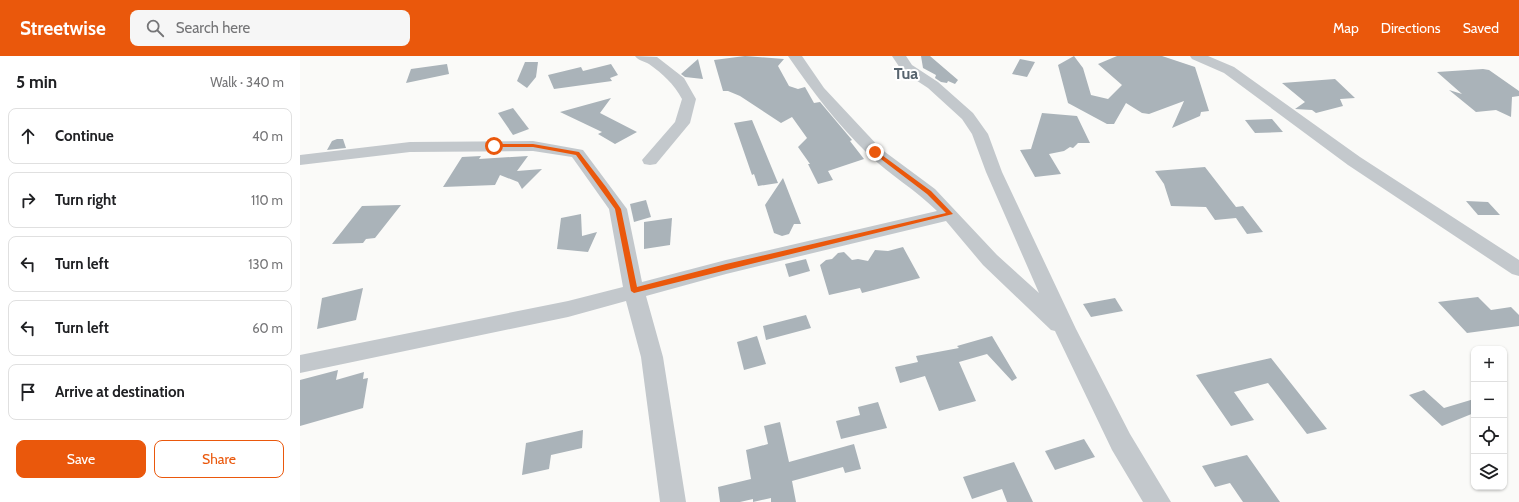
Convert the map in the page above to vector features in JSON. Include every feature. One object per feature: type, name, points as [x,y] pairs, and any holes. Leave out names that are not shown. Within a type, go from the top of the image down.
[{"type":"street","points":[[795,56],[820,91],[875,152],[929,193],[950,214],[990,260],[1065,329]]},
{"type":"street","points":[[899,56],[907,68],[933,85],[968,116],[980,134],[994,172],[1065,329],[1121,442],[1158,502]]},
{"type":"street","points":[[1197,56],[1229,70],[1274,101],[1354,161],[1515,263]]},
{"type":"street","points":[[647,57],[679,81],[689,99],[682,123],[650,160]]},
{"type":"street","points":[[300,160],[417,147],[533,146],[578,153],[618,209],[634,291],[652,357],[673,502]]},
{"type":"street","points":[[300,364],[568,309],[733,265],[950,214]]},
{"type":"building","points":[[745,56],[784,59],[778,66],[789,86],[798,89],[805,87],[814,103],[820,102],[852,140],[850,141],[864,159],[828,171],[833,180],[818,184],[808,164],[810,164],[798,147],[807,138],[792,117],[781,123],[740,96],[728,91],[723,91],[714,60]]},
{"type":"building","points":[[921,56],[930,56],[958,80],[955,84],[948,81],[947,83],[941,82],[935,78],[936,75],[923,68]]},
{"type":"building","points":[[1074,56],[1083,68],[1091,95],[1108,99],[1122,85],[1098,64],[1117,56],[1162,56],[1195,67],[1209,111],[1201,112],[1200,116],[1172,128],[1184,101],[1149,114],[1142,113],[1126,103],[1114,124],[1107,124],[1068,103],[1058,65]]},
{"type":"building","points":[[698,59],[703,79],[685,77],[681,74]]},
{"type":"building","points":[[1020,59],[1035,62],[1027,77],[1012,74]]},
{"type":"building","points":[[525,62],[538,62],[536,77],[527,88],[517,81]]},
{"type":"building","points":[[447,64],[449,74],[406,83],[411,69]]},
{"type":"building","points":[[611,64],[618,75],[610,78],[612,81],[554,89],[548,75],[581,67],[583,71]]},
{"type":"building","points":[[1483,69],[1489,70],[1519,91],[1519,96],[1512,97],[1511,117],[1496,110],[1476,112],[1449,90],[1462,94],[1437,72]]},
{"type":"building","points":[[1335,79],[1355,98],[1340,99],[1343,106],[1316,113],[1312,110],[1295,109],[1305,102],[1282,83]]},
{"type":"building","points":[[611,98],[600,113],[637,132],[615,144],[598,134],[602,132],[560,112]]},
{"type":"building","points":[[513,108],[529,129],[513,135],[498,113]]},
{"type":"building","points":[[1042,113],[1077,116],[1090,143],[1078,143],[1073,148],[1070,147],[1064,151],[1049,154],[1061,174],[1035,177],[1020,150],[1031,149]]},
{"type":"building","points":[[1272,119],[1283,132],[1255,133],[1245,120]]},
{"type":"building","points":[[752,120],[778,183],[758,186],[754,174],[752,175],[734,123]]},
{"type":"building","points":[[343,139],[346,148],[327,150],[332,141]]},
{"type":"building","points":[[481,156],[479,159],[528,156],[517,171],[542,169],[522,189],[518,182],[500,175],[495,185],[443,187],[462,157]]},
{"type":"building","points":[[1205,167],[1236,207],[1243,206],[1263,232],[1247,234],[1236,218],[1215,220],[1206,207],[1171,206],[1164,184],[1155,171]]},
{"type":"building","points":[[783,178],[801,224],[794,224],[789,234],[782,236],[774,233],[765,205]]},
{"type":"building","points":[[646,200],[651,217],[634,222],[630,204]]},
{"type":"building","points":[[1466,201],[1488,202],[1500,215],[1478,215]]},
{"type":"building","points":[[401,205],[375,238],[366,239],[363,243],[332,244],[362,206]]},
{"type":"building","points":[[581,214],[582,236],[597,232],[588,252],[557,249],[561,218]]},
{"type":"building","points":[[672,218],[670,245],[644,249],[644,222]]},
{"type":"building","points":[[903,247],[920,278],[862,293],[860,288],[829,295],[820,265],[826,260],[832,259],[838,253],[844,252],[852,260],[858,259],[868,261],[875,250],[888,251]]},
{"type":"building","points":[[806,259],[810,271],[789,277],[785,264]]},
{"type":"building","points":[[363,288],[356,320],[317,329],[322,298]]},
{"type":"building","points":[[1478,297],[1491,310],[1511,307],[1519,315],[1519,326],[1467,333],[1438,302]]},
{"type":"building","points":[[1115,298],[1123,311],[1091,317],[1083,304]]},
{"type":"building","points":[[806,315],[811,328],[766,340],[763,326]]},
{"type":"building","points":[[757,336],[766,364],[744,370],[737,342]]},
{"type":"building","points":[[992,336],[1017,378],[1012,381],[987,354],[959,362],[976,401],[939,411],[925,376],[900,383],[895,367],[918,362],[916,356],[959,348],[957,346]]},
{"type":"building","points":[[1271,358],[1327,429],[1307,434],[1268,383],[1234,392],[1254,420],[1231,426],[1196,375]]},
{"type":"building","points":[[338,370],[336,380],[364,372],[363,379],[368,378],[363,408],[300,426],[300,380]]},
{"type":"building","points":[[1424,390],[1444,408],[1471,400],[1471,414],[1442,426],[1409,395]]},
{"type":"building","points":[[878,402],[887,428],[841,439],[836,421],[860,415],[858,407]]},
{"type":"building","points":[[780,422],[789,462],[854,444],[861,469],[845,473],[843,467],[792,481],[796,502],[771,502],[771,498],[753,502],[753,499],[740,502],[720,502],[718,487],[751,479],[746,450],[768,444],[764,426]]},
{"type":"building","points":[[583,430],[582,448],[551,455],[549,469],[522,475],[526,443]]},
{"type":"building","points":[[1084,439],[1095,457],[1055,470],[1045,451]]},
{"type":"building","points":[[1247,455],[1280,502],[1243,502],[1230,483],[1215,487],[1202,466]]},
{"type":"building","points":[[1014,462],[1033,502],[1007,502],[1002,489],[972,499],[963,477]]},
{"type":"district","name":"Tua","points":[[906,73]]},
{"type":"route","points":[[494,146],[533,146],[578,153],[618,209],[634,291],[857,235],[950,214],[929,193],[875,152]]}]
